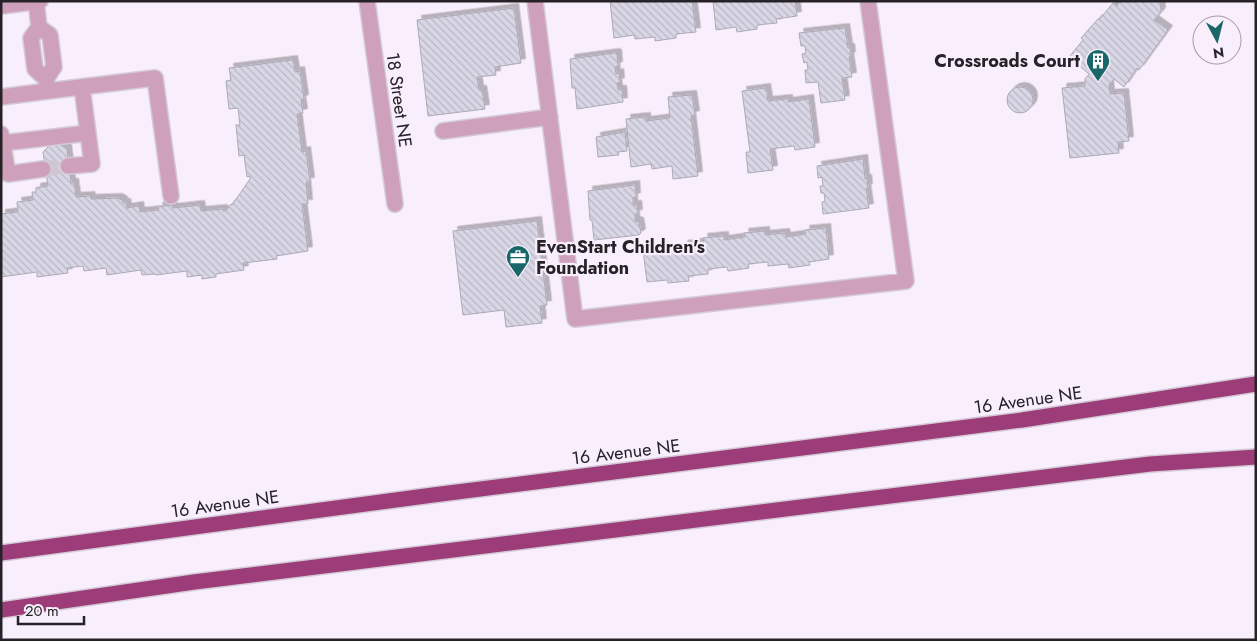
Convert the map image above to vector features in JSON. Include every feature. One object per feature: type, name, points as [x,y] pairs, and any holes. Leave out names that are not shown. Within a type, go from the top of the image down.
[{"type":"highway","name":"16 Avenue NE","points":[[1,553],[1022,420],[1256,384]]},
{"type":"highway","points":[[1,610],[204,581],[1150,464],[1256,457]]},
{"type":"street","points":[[1,6],[37,1],[39,28],[50,35],[54,67],[47,85]]},
{"type":"street","name":"18 Street NE","points":[[367,1],[395,204]]},
{"type":"street","points":[[535,1],[575,319],[906,281],[868,1]]},
{"type":"street","points":[[1,96],[47,85],[82,87],[155,78],[171,196]]},
{"type":"street","points":[[68,166],[92,164],[82,87]]},
{"type":"street","points":[[443,131],[550,117]]},
{"type":"street","points":[[43,169],[8,174],[2,139],[88,133]]},
{"type":"building","points":[[610,1],[692,1],[696,32],[676,34],[676,38],[655,41],[655,37],[635,39],[634,35],[614,38]]},
{"type":"building","points":[[713,1],[795,1],[797,16],[776,19],[777,23],[757,25],[757,29],[737,32],[736,27],[716,30]]},
{"type":"building","name":"Crossroads Court","points":[[1120,1],[1160,1],[1161,12],[1154,20],[1168,30],[1124,87],[1114,79],[1109,85],[1110,94],[1124,93],[1129,141],[1118,142],[1119,153],[1070,158],[1062,88],[1085,86],[1085,79],[1089,74],[1069,57],[1083,40],[1081,38],[1098,19],[1113,3],[1117,6]]},
{"type":"building","points":[[514,8],[521,63],[495,67],[496,75],[477,77],[479,90],[482,90],[485,109],[428,116],[417,20]]},
{"type":"building","points":[[845,28],[848,48],[850,48],[851,56],[849,57],[852,77],[842,78],[845,100],[821,103],[818,82],[806,83],[805,70],[808,70],[807,62],[804,63],[802,54],[806,53],[805,46],[801,46],[799,33]]},
{"type":"building","points":[[617,54],[618,66],[615,67],[616,74],[619,73],[620,82],[617,83],[618,90],[622,90],[623,102],[577,109],[575,88],[572,88],[570,59]]},
{"type":"building","points":[[293,60],[295,72],[300,71],[304,99],[301,100],[303,113],[297,114],[302,152],[306,151],[310,182],[306,182],[308,204],[302,204],[308,251],[276,256],[277,259],[243,263],[244,270],[216,274],[216,277],[202,279],[202,275],[187,277],[187,271],[142,275],[141,270],[107,275],[106,268],[84,271],[83,266],[67,268],[68,273],[37,277],[37,272],[1,277],[1,214],[18,212],[17,202],[33,200],[32,192],[36,192],[36,188],[48,186],[43,152],[50,145],[59,144],[67,149],[71,183],[74,183],[76,197],[90,196],[91,199],[118,198],[123,203],[126,203],[127,208],[139,206],[140,212],[159,210],[158,207],[172,205],[173,208],[200,205],[201,211],[223,209],[223,211],[226,211],[250,179],[250,176],[247,177],[244,155],[239,156],[236,125],[240,125],[238,108],[229,109],[226,81],[231,80],[229,68]]},
{"type":"building","points":[[1020,87],[1029,91],[1033,100],[1029,109],[1020,113],[1011,109],[1007,100],[1011,91]]},
{"type":"building","points":[[766,88],[768,101],[788,99],[788,102],[809,99],[815,147],[795,150],[794,146],[770,149],[773,170],[748,173],[746,152],[750,152],[742,91]]},
{"type":"building","points":[[692,95],[695,115],[691,116],[698,176],[673,179],[672,166],[652,169],[651,164],[631,167],[626,119],[646,117],[646,121],[670,118],[668,97]]},
{"type":"building","points":[[625,132],[627,151],[618,152],[619,155],[598,157],[596,137]]},
{"type":"building","points":[[863,159],[865,179],[867,179],[868,188],[866,188],[869,208],[823,214],[822,202],[825,201],[824,193],[821,193],[820,186],[823,186],[822,177],[818,178],[817,166]]},
{"type":"building","points":[[635,185],[636,197],[633,198],[633,205],[637,205],[638,214],[635,214],[635,221],[639,222],[641,233],[639,235],[594,240],[592,220],[590,220],[588,191]]},
{"type":"building","points":[[537,221],[547,305],[540,306],[542,323],[506,327],[504,310],[463,315],[453,231]]},
{"type":"building","points":[[826,228],[829,259],[809,262],[810,265],[789,268],[788,264],[768,266],[768,262],[748,264],[749,268],[728,271],[727,267],[708,269],[708,274],[688,276],[689,281],[668,283],[667,280],[647,282],[643,250],[664,247],[664,252],[684,249],[683,245],[704,242],[703,238],[724,236],[724,240],[745,237],[744,233],[765,231],[765,235],[785,233],[786,237],[806,234],[805,230]]},
{"type":"tunnel","points":[[43,169],[68,166]]},
{"type":"place","name":"Crossroads Court","points":[[1098,82]]},
{"type":"place","name":"EvenStart Children's Foundation","points":[[518,278]]}]
